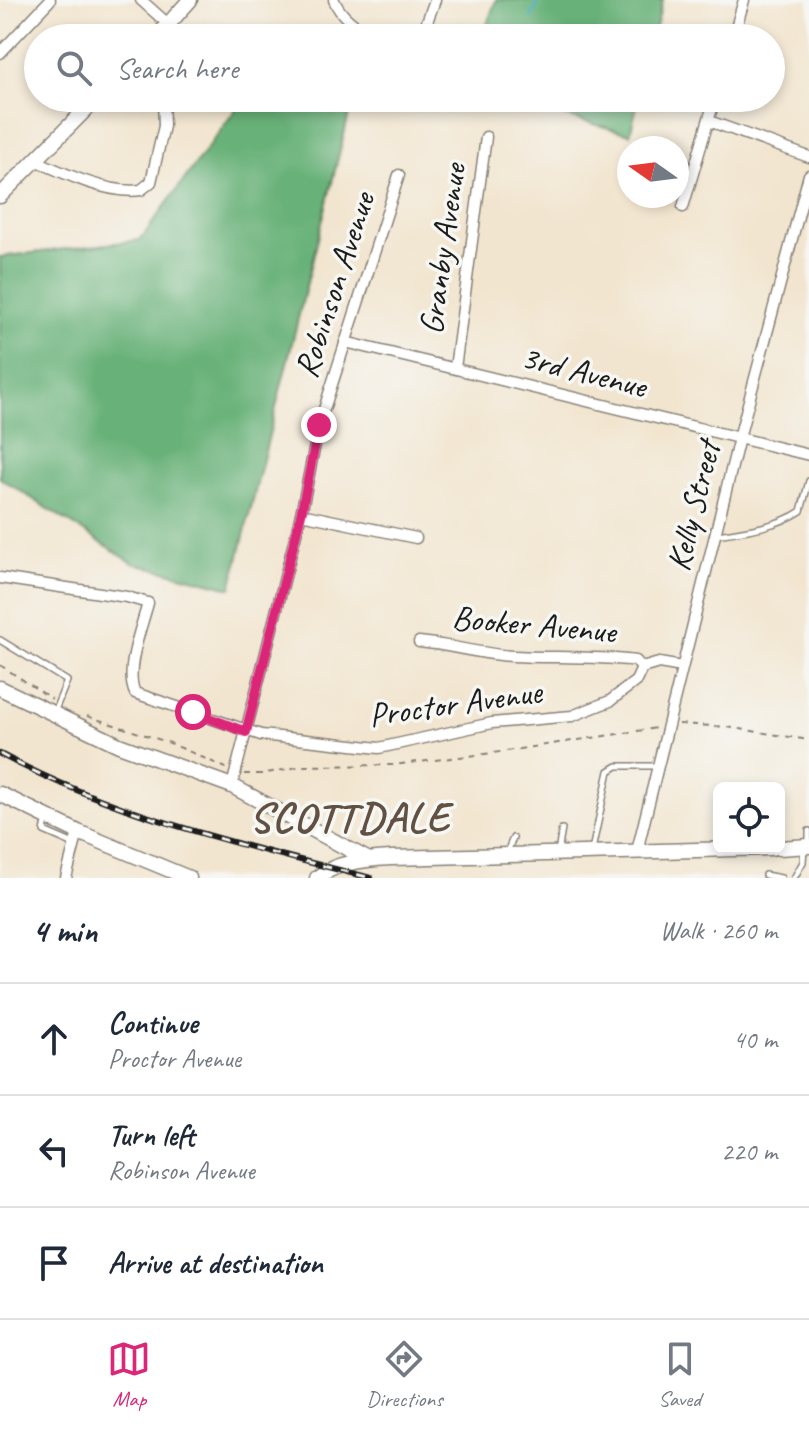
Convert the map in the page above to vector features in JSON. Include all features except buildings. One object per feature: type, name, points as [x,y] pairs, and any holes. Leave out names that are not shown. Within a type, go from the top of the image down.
[{"type":"street","points":[[141,0],[168,24]]},
{"type":"street","points":[[170,24],[190,0]]},
{"type":"street","points":[[334,0],[340,12],[353,24]]},
{"type":"street","points":[[426,24],[435,0]]},
{"type":"street","points":[[737,24],[744,0]]},
{"type":"street","points":[[25,24],[47,1]]},
{"type":"street","points":[[1,50],[24,26]]},
{"type":"street","points":[[0,196],[83,112]]},
{"type":"street","points":[[35,160],[58,171],[124,191],[141,190],[151,182],[164,126],[164,112]]},
{"type":"street","points":[[689,187],[711,112]]},
{"type":"street","points":[[709,121],[809,157]]},
{"type":"street","name":"Granby Avenue","points":[[455,368],[486,137]]},
{"type":"street","name":"Robinson Avenue","points":[[232,786],[301,514],[319,425],[399,175]]},
{"type":"street","name":"Kelly Street","points":[[637,851],[739,438],[809,175]]},
{"type":"street","name":"3rd Avenue","points":[[345,342],[809,455]]},
{"type":"street","points":[[301,514],[416,538]]},
{"type":"street","name":"Proctor Avenue","points":[[0,578],[127,597],[148,603],[132,667],[135,693],[246,732],[303,741],[379,748],[492,723],[572,716],[610,701],[636,681],[642,668]]},
{"type":"street","name":"Booker Avenue","points":[[419,642],[513,656],[597,656],[636,661],[642,668]]},
{"type":"street","points":[[642,668],[659,663],[682,667]]},
{"type":"street","points":[[0,688],[54,708],[119,745],[232,786],[367,859]]},
{"type":"street","points":[[0,794],[47,817],[76,838],[189,878]]},
{"type":"street","points":[[66,878],[76,838]]},
{"type":"street","points":[[785,848],[807,846]]},
{"type":"street","points":[[317,878],[325,871],[367,859],[713,849]]},
{"type":"lane","points":[[715,535],[755,529],[793,516],[801,511],[809,481]]},
{"type":"lane","points":[[0,640],[67,681],[54,708]]},
{"type":"lane","points":[[591,853],[609,771],[617,766],[658,766]]},
{"type":"lane","points":[[558,853],[562,829]]},
{"type":"lane","points":[[794,878],[803,862],[809,831]]},
{"type":"lane","points":[[506,855],[513,838]]},
{"type":"lane","points":[[765,875],[781,878]]},
{"type":"path","points":[[0,665],[54,708]]},
{"type":"path","points":[[85,715],[183,748],[230,769]]},
{"type":"path","points":[[673,724],[727,727],[809,740]]},
{"type":"path","points":[[241,773],[262,774],[303,766],[393,765],[636,733],[661,727]]},
{"type":"green space","points":[[496,0],[663,0],[657,24],[487,24]]},
{"type":"green space","points":[[234,112],[350,112],[231,588],[133,563],[0,478],[0,257],[140,240]]},
{"type":"green space","points":[[550,112],[636,112],[630,134]]},
{"type":"waterway","points":[[531,17],[540,0]]},
{"type":"railway","points":[[0,754],[44,776],[135,812],[228,841],[371,878]]},
{"type":"district","name":"SCOTTDALE","points":[[350,817]]},
{"type":"route","points":[[193,712],[246,732],[301,514],[319,425]]}]
